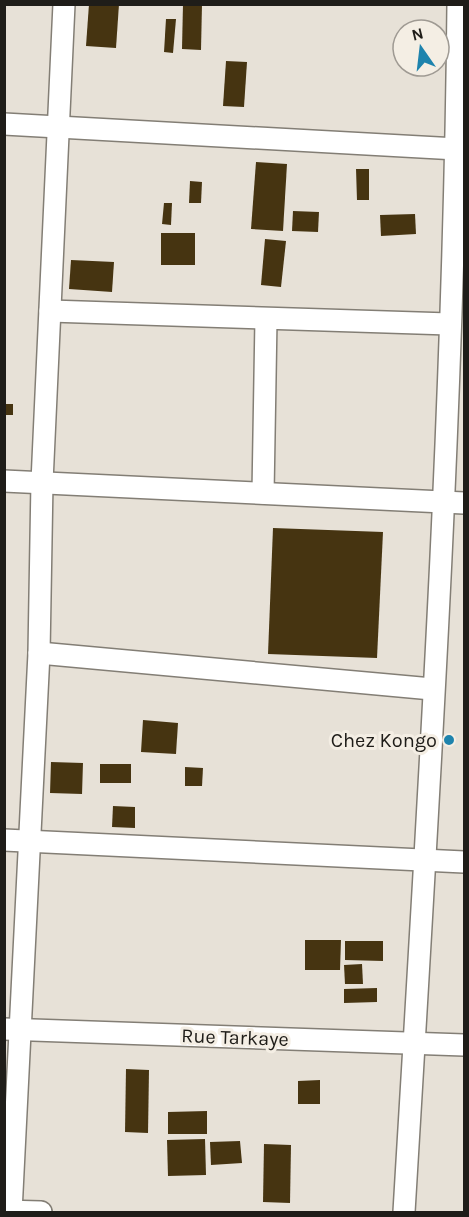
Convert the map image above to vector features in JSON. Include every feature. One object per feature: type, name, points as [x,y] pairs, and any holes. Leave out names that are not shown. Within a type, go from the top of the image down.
[{"type":"street","points":[[41,1212],[8,1212],[13,1030],[29,842],[39,653],[42,482],[64,4]]},
{"type":"street","points":[[404,1212],[443,501],[457,149],[458,4]]},
{"type":"street","points":[[4,124],[457,149]]},
{"type":"street","points":[[50,311],[449,324]]},
{"type":"street","points":[[263,493],[266,319]]},
{"type":"street","points":[[4,481],[465,503]]},
{"type":"street","points":[[39,653],[432,689]]},
{"type":"street","points":[[4,840],[465,862]]},
{"type":"street","name":"Rue Tarkaye","points":[[13,1030],[465,1045]]},
{"type":"building","points":[[89,4],[119,4],[116,48],[86,46]]},
{"type":"building","points":[[183,4],[202,4],[201,50],[182,49]]},
{"type":"building","points":[[166,19],[176,19],[173,53],[164,52]]},
{"type":"building","points":[[226,61],[247,62],[244,107],[223,106]]},
{"type":"building","points":[[256,162],[287,164],[283,231],[251,229]]},
{"type":"building","points":[[356,169],[369,169],[369,200],[357,200]]},
{"type":"building","points":[[190,181],[202,182],[201,203],[189,203]]},
{"type":"building","points":[[164,203],[172,203],[171,225],[162,224]]},
{"type":"building","points":[[293,211],[319,212],[318,232],[292,231]]},
{"type":"building","points":[[415,214],[416,234],[381,236],[380,215]]},
{"type":"building","points":[[161,233],[195,233],[195,265],[161,265]]},
{"type":"building","points":[[265,239],[286,241],[281,287],[261,285]]},
{"type":"building","points":[[71,260],[114,262],[112,292],[69,289]]},
{"type":"building","points":[[4,404],[13,404],[13,415],[4,415]]},
{"type":"building","points":[[273,528],[383,532],[377,658],[268,654]]},
{"type":"building","points":[[143,720],[178,723],[176,754],[141,752]]},
{"type":"building","points":[[51,762],[83,763],[82,794],[50,793]]},
{"type":"building","points":[[100,764],[131,764],[131,783],[100,783]]},
{"type":"building","points":[[185,767],[203,768],[202,786],[185,786]]},
{"type":"building","points":[[113,806],[135,807],[135,828],[112,827]]},
{"type":"building","points":[[305,940],[341,940],[340,970],[305,970]]},
{"type":"building","points":[[345,941],[383,941],[383,961],[345,960]]},
{"type":"building","points":[[362,964],[363,984],[345,984],[344,965]]},
{"type":"building","points":[[377,988],[377,1002],[344,1003],[344,989]]},
{"type":"building","points":[[126,1069],[149,1070],[148,1133],[125,1132]]},
{"type":"building","points":[[320,1080],[320,1104],[298,1104],[298,1081]]},
{"type":"building","points":[[207,1111],[207,1134],[168,1134],[168,1112]]},
{"type":"building","points":[[205,1139],[206,1175],[168,1176],[167,1140]]},
{"type":"building","points":[[240,1141],[242,1163],[211,1165],[210,1142]]},
{"type":"building","points":[[264,1144],[291,1145],[290,1203],[263,1202]]},
{"type":"place","name":"Chez Kongo","points":[[449,740]]}]
